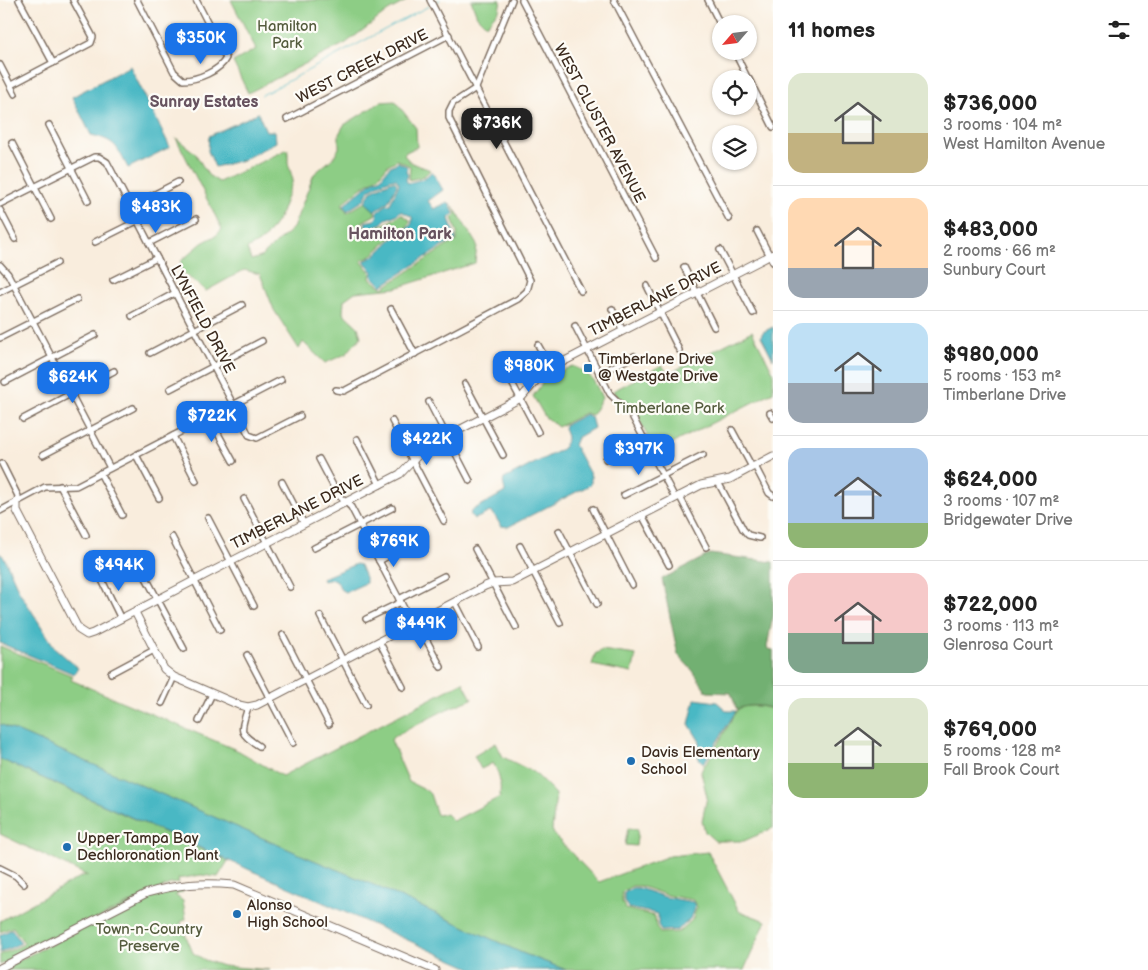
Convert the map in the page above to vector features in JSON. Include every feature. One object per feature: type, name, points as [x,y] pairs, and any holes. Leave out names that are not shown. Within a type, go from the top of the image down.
[{"type":"street","points":[[20,0],[53,63]]},
{"type":"street","points":[[11,85],[91,44],[92,37],[73,0]]},
{"type":"street","points":[[136,0],[174,72],[183,80],[194,80],[223,64],[226,58],[196,0]]},
{"type":"street","points":[[430,0],[581,291]]},
{"type":"street","points":[[336,390],[344,392],[518,299],[527,291],[530,280],[449,118],[449,111],[454,103],[476,88],[512,0]]},
{"type":"street","name":"WEST CLUSTER AVENUE","points":[[522,0],[656,258]]},
{"type":"street","points":[[614,0],[729,219]]},
{"type":"street","points":[[708,0],[716,15]]},
{"type":"street","name":"WEST CREEK DRIVE","points":[[287,119],[448,36]]},
{"type":"street","points":[[0,65],[15,94]]},
{"type":"street","points":[[757,95],[773,127]]},
{"type":"street","points":[[49,125],[88,202]]},
{"type":"street","points":[[12,143],[51,219]]},
{"type":"street","name":"LYNFIELD DRIVE","points":[[0,204],[94,157],[103,159],[107,162],[249,435],[258,438],[300,416]]},
{"type":"street","points":[[130,207],[178,182]]},
{"type":"street","points":[[0,210],[15,239]]},
{"type":"street","points":[[149,243],[196,219]]},
{"type":"street","points":[[95,242],[137,221]]},
{"type":"street","points":[[757,231],[772,257]]},
{"type":"street","points":[[720,250],[753,313]]},
{"type":"street","name":"TIMBERLANE DRIVE","points":[[17,502],[17,512],[79,630],[87,635],[135,612],[400,474],[426,447],[520,398],[550,368],[733,274],[772,257]]},
{"type":"street","points":[[113,280],[157,258]]},
{"type":"street","points":[[0,292],[57,263]]},
{"type":"street","points":[[0,265],[14,285],[110,468]]},
{"type":"street","points":[[684,268],[714,327]]},
{"type":"street","points":[[647,286],[679,350]]},
{"type":"street","points":[[132,316],[175,293]]},
{"type":"street","points":[[0,338],[77,299]]},
{"type":"street","points":[[150,353],[242,305]]},
{"type":"street","points":[[391,309],[416,354]]},
{"type":"street","points":[[612,310],[623,331]]},
{"type":"street","points":[[574,326],[610,394],[631,414],[663,474],[706,547]]},
{"type":"street","points":[[5,382],[95,335]]},
{"type":"street","points":[[170,389],[262,341]]},
{"type":"street","points":[[538,345],[550,368]]},
{"type":"street","points":[[599,374],[634,356]]},
{"type":"street","points":[[502,364],[538,432]]},
{"type":"street","points":[[23,418],[114,371]]},
{"type":"street","points":[[0,512],[45,487],[76,486],[281,380]]},
{"type":"street","points":[[466,384],[503,455]]},
{"type":"street","points":[[429,402],[470,481]]},
{"type":"street","points":[[43,455],[133,408]]},
{"type":"street","points":[[210,416],[232,461]]},
{"type":"street","points":[[392,421],[444,521]]},
{"type":"street","points":[[732,430],[769,493],[773,496]]},
{"type":"street","points":[[173,436],[196,481]]},
{"type":"street","points":[[606,459],[644,438]]},
{"type":"street","points":[[356,440],[380,484]]},
{"type":"street","points":[[136,455],[159,498]]},
{"type":"street","points":[[624,496],[663,474],[703,455]]},
{"type":"street","points":[[135,612],[164,668],[174,677],[239,706],[257,706],[342,660],[493,583],[512,582],[701,484],[730,479],[773,456]]},
{"type":"street","points":[[319,459],[338,494],[351,507],[409,618],[420,628],[441,667]]},
{"type":"street","points":[[2,464],[18,496],[17,502]]},
{"type":"street","points":[[100,473],[122,515]]},
{"type":"street","points":[[282,482],[304,524]]},
{"type":"street","points":[[718,482],[743,529],[748,535],[760,538]]},
{"type":"street","points":[[60,486],[86,535]]},
{"type":"street","points":[[244,499],[290,587]]},
{"type":"street","points":[[314,548],[392,508]]},
{"type":"street","points":[[593,509],[632,585]]},
{"type":"street","points":[[642,514],[669,565]]},
{"type":"street","points":[[208,518],[254,606]]},
{"type":"street","points":[[559,531],[597,604]]},
{"type":"street","points":[[172,537],[220,630]]},
{"type":"street","points":[[379,561],[410,544]]},
{"type":"street","points":[[520,546],[560,622]]},
{"type":"street","points":[[475,549],[516,628]]},
{"type":"street","points":[[134,555],[184,649]]},
{"type":"street","points":[[99,574],[121,619]]},
{"type":"street","points":[[366,619],[444,576]]},
{"type":"street","points":[[455,602],[478,647]]},
{"type":"street","points":[[320,616],[366,705]]},
{"type":"street","points":[[283,635],[329,724]]},
{"type":"street","points":[[379,641],[403,686]]},
{"type":"street","points":[[111,673],[154,650]]},
{"type":"street","points":[[247,655],[292,743]]},
{"type":"street","points":[[162,703],[174,677]]},
{"type":"street","points":[[199,721],[212,694]]},
{"type":"street","points":[[248,707],[242,732],[247,738],[260,746]]},
{"type":"street","points":[[0,868],[16,876],[24,884]]},
{"type":"street","points":[[0,968],[147,893],[182,885],[210,882],[234,885],[435,970]]},
{"type":"green space","name":"Hamilton Park","points":[[231,0],[408,0],[388,11],[346,43],[248,93],[233,62],[256,49]]},
{"type":"green space","points":[[471,0],[501,0],[499,10],[486,25],[477,16]]},
{"type":"green space","points":[[395,101],[416,128],[417,147],[406,152],[404,155],[413,163],[430,170],[423,176],[409,180],[410,166],[397,160],[388,165],[378,177],[342,204],[347,213],[365,202],[375,211],[375,215],[362,222],[366,231],[384,224],[401,214],[409,219],[410,222],[406,228],[398,231],[370,257],[362,260],[362,262],[371,273],[370,278],[383,288],[457,241],[457,233],[452,218],[456,214],[453,206],[477,245],[475,263],[396,288],[355,292],[344,300],[343,313],[358,327],[361,337],[346,354],[325,363],[303,342],[299,349],[274,310],[260,274],[244,270],[206,291],[181,271],[181,261],[202,243],[217,235],[222,229],[176,138],[195,153],[208,175],[219,182],[288,149],[288,163],[293,180],[279,218],[264,239],[247,249],[251,260],[261,257],[293,228],[314,174],[333,158],[339,148],[339,134],[344,125],[381,102]]},
{"type":"green space","name":"Timberlane Park","points":[[752,331],[773,372],[773,392],[655,452],[637,417],[613,391],[662,365],[668,374]]},
{"type":"green space","points":[[572,366],[588,374],[597,386],[602,398],[592,415],[585,413],[558,427],[545,417],[533,396],[546,378]]},
{"type":"green space","points":[[710,554],[773,562],[773,615],[767,647],[773,650],[773,709],[746,706],[738,709],[731,693],[707,692],[693,671],[678,655],[662,579]]},
{"type":"green space","points":[[0,646],[73,676],[71,680],[239,751],[282,776],[463,682],[472,699],[447,709],[393,737],[391,740],[409,782],[430,794],[437,815],[446,814],[453,821],[500,797],[500,779],[493,763],[481,769],[474,756],[496,743],[503,757],[535,773],[556,794],[552,830],[555,836],[599,882],[669,856],[708,852],[739,911],[766,921],[744,970],[566,970],[522,953],[367,882],[0,724]],"holes":[[[632,886],[640,886],[666,895],[693,900],[697,907],[692,920],[679,932],[660,933],[656,926],[655,916],[626,909],[622,902],[622,892]]]},
{"type":"green space","points":[[602,650],[636,655],[632,673],[592,665],[595,654]]},
{"type":"green space","points":[[745,706],[760,706],[773,709],[773,828],[744,841],[715,841],[705,832],[702,821],[707,797],[701,772],[738,709]]},
{"type":"green space","points":[[0,759],[228,861],[218,877],[201,875],[178,879],[179,883],[170,884],[0,965],[0,955],[24,943],[13,927],[0,932],[0,921],[84,875],[88,876],[0,834]]},
{"type":"green space","points":[[628,828],[638,829],[636,846],[625,845]]},
{"type":"green space","name":"Town-n-Country Preserve","points":[[181,887],[183,892],[175,895],[183,901],[186,919],[181,924],[193,953],[205,960],[223,966],[270,970],[0,970],[148,895]]},
{"type":"water","points":[[130,66],[170,147],[128,168],[121,154],[111,142],[91,135],[72,97]]},
{"type":"water","points":[[258,113],[266,131],[275,131],[276,142],[243,160],[215,167],[208,151],[209,136]]},
{"type":"water","points":[[398,162],[408,167],[406,180],[408,183],[424,178],[432,171],[443,190],[428,201],[434,209],[446,203],[450,204],[454,214],[449,218],[456,240],[443,246],[382,286],[372,276],[373,272],[364,261],[374,256],[395,236],[408,228],[412,223],[412,217],[401,211],[382,223],[367,229],[365,222],[374,220],[378,216],[376,213],[390,204],[399,184],[396,179],[384,182],[369,190],[364,200],[347,211],[344,205],[375,180],[380,179],[389,167]]},
{"type":"water","points":[[395,181],[397,185],[388,202],[375,211],[365,202],[371,191]]},
{"type":"water","points":[[773,327],[773,359],[761,336],[763,332]]},
{"type":"water","points":[[586,414],[591,417],[594,428],[577,438],[574,445],[591,476],[591,483],[588,486],[508,527],[501,526],[493,513],[490,512],[475,519],[472,517],[471,511],[505,492],[504,479],[564,448],[567,437],[565,425]]},
{"type":"water","points":[[0,553],[4,557],[19,591],[55,648],[78,668],[74,674],[0,643]]},
{"type":"water","points":[[356,564],[360,565],[366,583],[346,592],[341,590],[337,581],[333,579],[323,581],[322,579],[325,577]]},
{"type":"water","points":[[695,699],[717,702],[727,711],[736,711],[704,763],[699,759],[698,754],[700,742],[689,724]]},
{"type":"water","points":[[0,724],[367,882],[522,953],[566,970],[475,970],[0,759]]},
{"type":"water","points":[[632,888],[639,888],[665,897],[693,902],[695,906],[690,919],[678,930],[661,931],[658,925],[658,914],[628,908],[624,901],[624,893]]},
{"type":"water","points":[[12,929],[21,943],[0,953],[0,935]]},
{"type":"waterway","points":[[436,2],[440,0]]},
{"type":"waterway","points":[[262,95],[429,6]]},
{"type":"place","name":"Timberlane Drive @ Westgate Drive","points":[[588,368]]},
{"type":"place","name":"Davis Elementary School","points":[[631,761]]},
{"type":"place","name":"Upper Tampa Bay Dechloronation Plant","points":[[67,847]]},
{"type":"place","name":"Alonso High School","points":[[237,914]]},
{"type":"district","name":"Sunray Estates","points":[[204,101]]},
{"type":"district","name":"Hamilton Park","points":[[400,233]]}]
